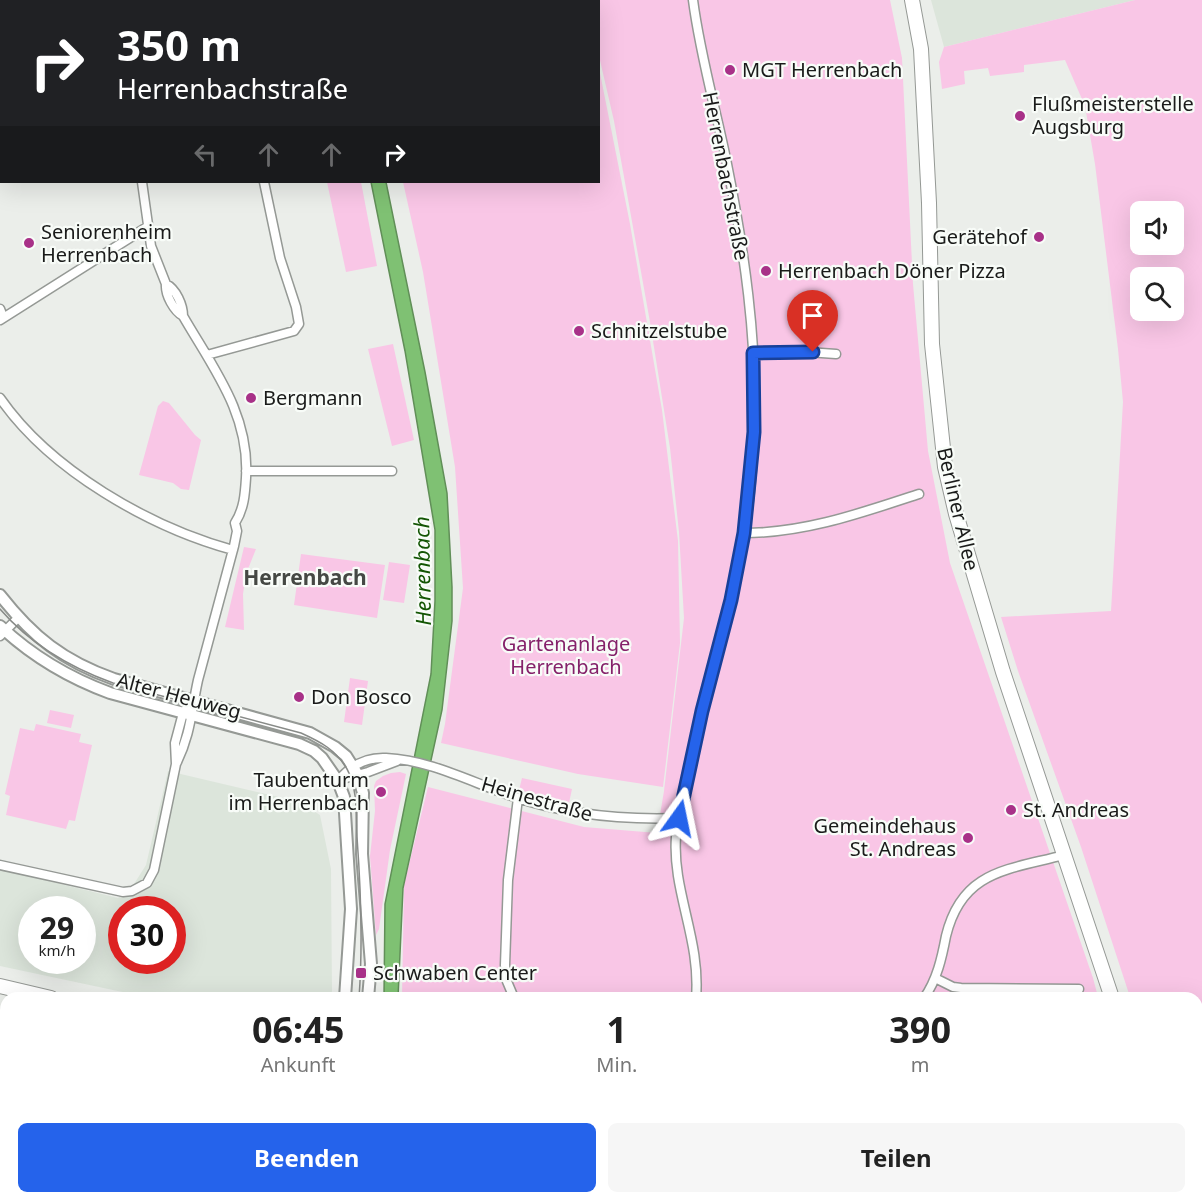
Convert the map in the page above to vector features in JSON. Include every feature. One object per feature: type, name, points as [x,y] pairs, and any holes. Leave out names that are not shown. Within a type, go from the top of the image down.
[{"type":"main road","name":"Berliner Allee","points":[[912,0],[921,49],[929,203],[932,344],[945,467],[979,594],[1110,992]]},
{"type":"main road","points":[[0,986],[26,992]]},
{"type":"street","name":"Herrenbachstraße","points":[[693,0],[743,258],[753,353],[754,432],[744,533],[731,600],[702,711],[676,836],[681,891],[694,946],[697,970],[696,992]]},
{"type":"street","points":[[0,865],[123,892],[140,888],[151,878],[176,764],[186,746],[188,714],[194,700],[233,550],[237,531],[235,523],[241,514],[245,492],[245,447],[236,411],[224,383],[183,316],[183,309],[172,287],[166,284],[151,246],[142,183]]},
{"type":"street","points":[[207,355],[294,331],[299,324],[296,307],[280,258],[264,183]]},
{"type":"street","points":[[1,315],[147,227]]},
{"type":"street","points":[[753,353],[793,351],[836,354]]},
{"type":"street","points":[[0,398],[49,451],[89,483],[134,510],[233,550]]},
{"type":"street","points":[[246,471],[392,471]]},
{"type":"street","points":[[744,533],[805,528],[919,494]]},
{"type":"street","name":"Alter Heuweg","points":[[0,595],[35,635],[56,651],[92,671],[310,734],[335,747],[357,775]]},
{"type":"street","points":[[2,631],[18,618]]},
{"type":"street","name":"Alter Heuweg","points":[[2,631],[48,664],[86,684],[110,693],[298,744],[314,751],[322,758],[338,781],[346,807],[351,909],[345,992]]},
{"type":"street","name":"Heinestraße","points":[[338,781],[398,760],[461,776],[518,798],[601,817],[679,818]]},
{"type":"street","points":[[343,792],[351,780],[358,781],[357,775]]},
{"type":"street","points":[[357,775],[364,802],[362,854],[371,964],[369,992]]},
{"type":"street","points":[[511,992],[506,979],[505,965],[508,880],[518,798]]},
{"type":"street","points":[[927,992],[935,978],[953,914],[960,901],[973,887],[1005,870],[1064,855]]},
{"type":"street","points":[[935,978],[953,987],[1079,989]]},
{"type":"shaded area","points":[[931,0],[1135,0],[944,47]]},
{"type":"shaded area","points":[[371,183],[386,183],[425,372],[447,493],[452,587],[452,621],[442,710],[403,888],[398,992],[384,992],[385,904],[431,674],[435,601],[435,530],[405,351]]},
{"type":"shaded area","points":[[168,771],[300,802],[320,815],[331,869],[332,992],[122,992],[38,974],[96,974],[96,896],[18,896],[18,970],[0,966],[0,869],[110,896],[108,896],[108,974],[186,974],[186,896],[120,896],[134,884],[146,865]]},
{"type":"green space","points":[[600,0],[890,0],[902,58],[913,284],[928,451],[950,563],[1097,992],[402,992],[404,885],[428,787],[584,827],[657,833],[684,618],[679,532],[670,448],[614,121],[600,60]]},
{"type":"green space","points":[[1135,0],[1202,0],[1202,992],[1128,992],[1001,617],[1111,611],[1123,402],[1095,164],[1085,106],[1065,60],[1024,65],[1024,72],[990,76],[988,68],[964,71],[965,84],[942,89],[939,62],[944,47]]},
{"type":"green space","name":"Gartenanlage Herrenbach","points":[[600,73],[630,224],[662,410],[678,541],[680,643],[663,787],[578,774],[441,743],[463,588],[455,467],[423,272],[403,183],[600,183]]},
{"type":"green space","points":[[327,183],[361,183],[377,266],[346,272]]},
{"type":"green space","points":[[393,344],[414,440],[392,446],[368,349]]},
{"type":"green space","points":[[163,401],[169,403],[201,440],[189,490],[181,489],[173,483],[139,475],[158,406]]},
{"type":"green space","points":[[244,547],[256,549],[246,574],[243,594],[244,630],[225,627]]},
{"type":"green space","points":[[301,554],[385,565],[377,618],[294,605]]},
{"type":"green space","points":[[389,562],[410,565],[404,603],[383,600]]},
{"type":"green space","points":[[350,678],[368,681],[362,725],[344,722]]},
{"type":"green space","points":[[50,710],[74,715],[71,728],[47,723]]},
{"type":"green space","points":[[36,724],[81,734],[79,742],[92,745],[75,821],[69,820],[66,829],[6,815],[10,796],[5,794],[20,728],[34,731]]},
{"type":"green space","points":[[400,772],[406,774],[390,850],[379,929],[376,935],[370,856],[375,811],[374,786],[376,781],[383,776]]},
{"type":"green space","points":[[522,778],[572,789],[569,803],[519,790]]},
{"type":"tram line","points":[[0,609],[38,644],[81,670],[113,683],[301,733],[321,743],[338,757],[351,777],[356,802],[361,918],[359,992]]},
{"type":"place","name":"MGT Herrenbach","points":[[730,70]]},
{"type":"place","name":"Flußmeisterstelle Augsburg","points":[[1020,116]]},
{"type":"place","name":"Gerätehof","points":[[1039,237]]},
{"type":"place","name":"Seniorenheim Herrenbach","points":[[29,243]]},
{"type":"place","name":"Herrenbach Döner Pizza","points":[[766,271]]},
{"type":"place","name":"Schnitzelstube","points":[[579,331]]},
{"type":"place","name":"Bergmann","points":[[251,398]]},
{"type":"place","name":"Don Bosco","points":[[299,697]]},
{"type":"place","name":"Taubenturm im Herrenbach","points":[[381,792]]},
{"type":"place","name":"St. Andreas","points":[[1011,810]]},
{"type":"place","name":"Gemeindehaus St. Andreas","points":[[968,838]]},
{"type":"place","name":"Schwaben Center","points":[[361,973]]},
{"type":"district","name":"Herrenbach","points":[[305,578]]},
{"type":"route","points":[[679,818],[702,711],[731,600],[744,533],[754,432],[753,353],[813,352]]}]
